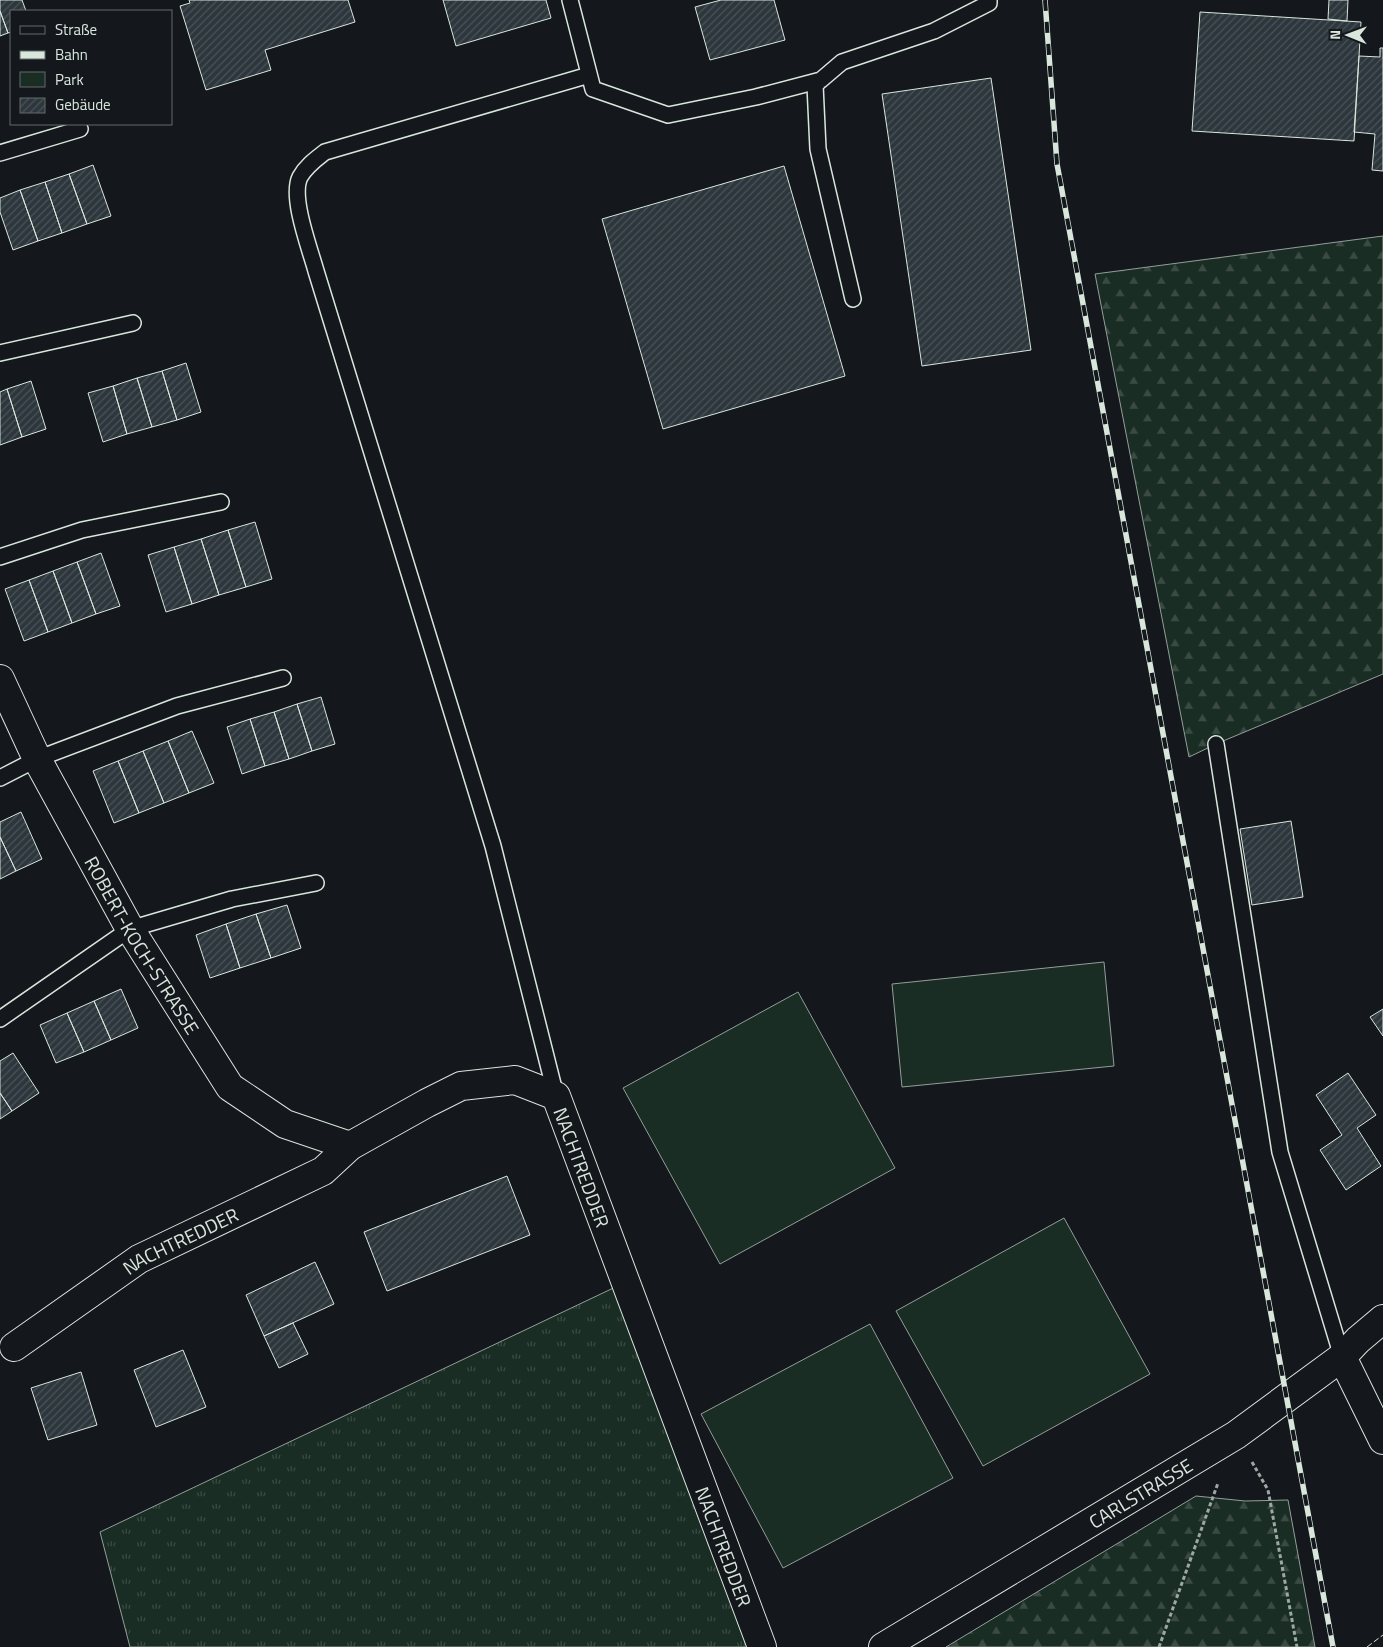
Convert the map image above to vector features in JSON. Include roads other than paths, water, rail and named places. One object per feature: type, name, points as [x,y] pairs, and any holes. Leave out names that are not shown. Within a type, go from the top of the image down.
[{"type":"street","name":"ROBERT-KOCH-STRASSE","points":[[0,679],[37,759],[130,929],[230,1087],[285,1124],[350,1146]]},
{"type":"street","name":"NACHTREDDER","points":[[14,1347],[139,1259],[323,1171],[350,1146],[427,1102],[461,1086],[515,1080],[556,1096],[762,1647]]},
{"type":"street","name":"CARLSTRASSE","points":[[883,1647],[1236,1435],[1342,1357],[1358,1340],[1383,1319]]},
{"type":"street","points":[[1342,1357],[1383,1440]]},
{"type":"lane","points":[[570,0],[593,89],[668,115],[756,97],[821,80]]},
{"type":"lane","points":[[853,299],[818,149],[815,85],[842,62],[934,31],[990,0]]},
{"type":"lane","points":[[556,1096],[493,846],[316,271],[297,203],[300,178],[309,165],[324,152],[589,75]]},
{"type":"lane","points":[[0,154],[80,129]]},
{"type":"lane","points":[[0,353],[133,322]]},
{"type":"lane","points":[[0,557],[82,530],[221,502]]},
{"type":"lane","points":[[0,778],[37,759],[177,706],[283,678]]},
{"type":"lane","points":[[1216,744],[1280,1152],[1342,1357]]},
{"type":"lane","points":[[0,1019],[130,929],[232,899],[316,883]]},
{"type":"railway","points":[[1045,0],[1057,164],[1333,1647]]}]
